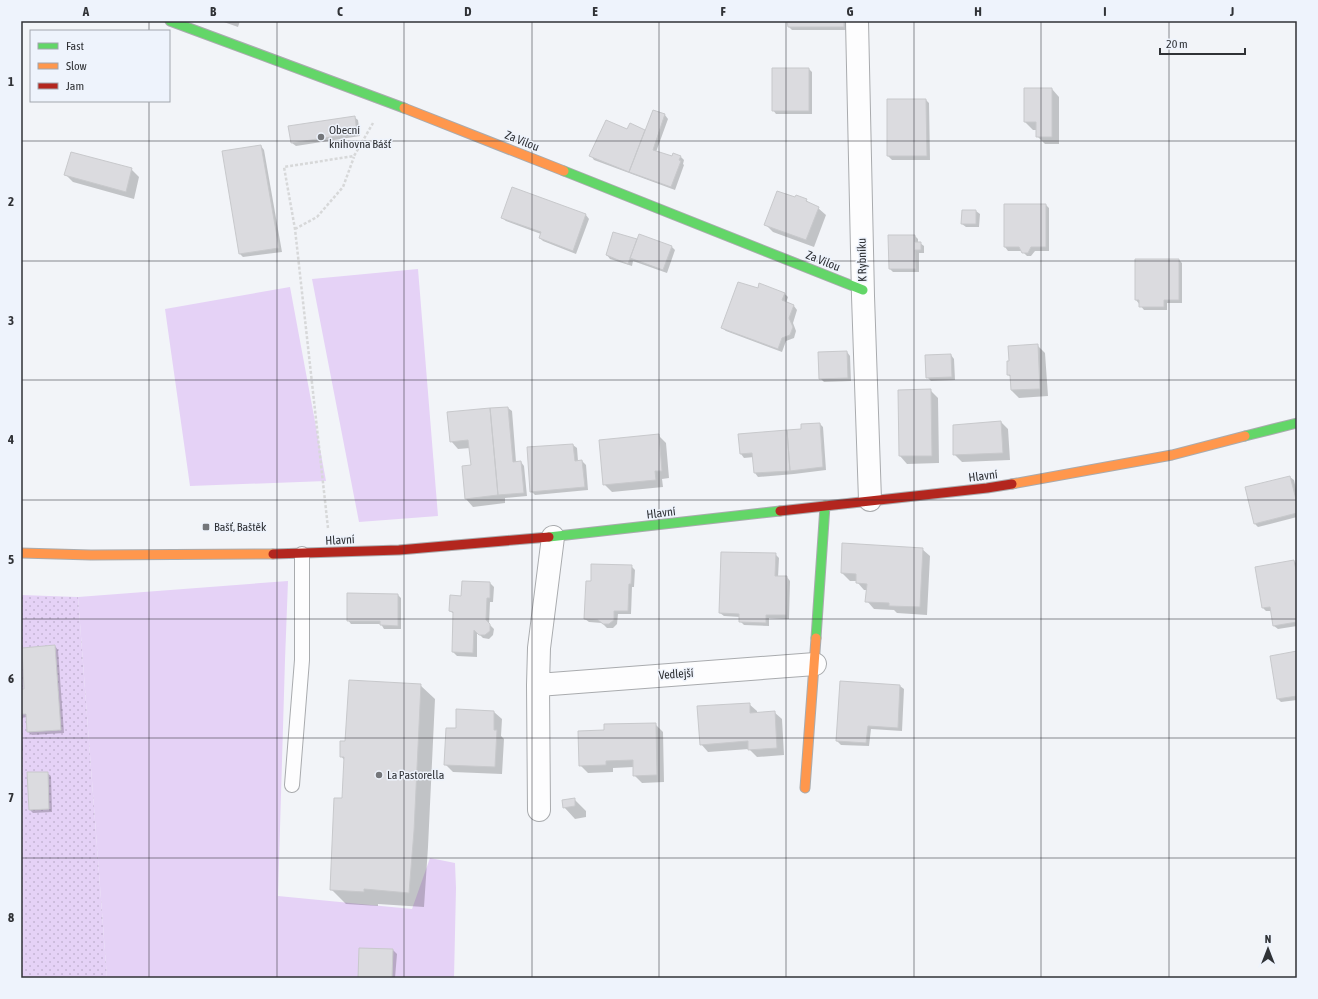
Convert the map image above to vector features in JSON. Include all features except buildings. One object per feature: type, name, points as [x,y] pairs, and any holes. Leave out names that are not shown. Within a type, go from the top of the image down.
[{"type":"street","name":"Za Vilou","points":[[170,21],[386,101],[863,290]]},
{"type":"street","name":"K Rybníku","points":[[857,21],[863,290],[870,500]]},
{"type":"street","name":"Hlavní","points":[[21,553],[90,555],[302,554],[399,550],[553,537],[870,500],[987,488],[1039,480],[1172,455],[1297,423]]},
{"type":"street","points":[[805,788],[815,664],[825,506]]},
{"type":"street","points":[[539,810],[539,648],[553,537]]},
{"type":"street","name":"Vedlejší","points":[[538,685],[815,664]]},
{"type":"lane","points":[[292,785],[302,660],[302,554]]},
{"type":"path","points":[[294,229],[317,217],[343,187],[354,156],[386,101]]},
{"type":"path","points":[[331,552],[294,229],[284,167],[354,156]]},
{"type":"shaded area","points":[[418,269],[438,516],[359,522],[312,279]]},
{"type":"shaded area","points":[[290,287],[326,481],[190,486],[165,309]]},
{"type":"shaded area","points":[[288,581],[278,896],[412,909],[430,858],[455,863],[456,888],[454,978],[107,978],[78,597]]},
{"type":"shaded area","points":[[21,595],[78,597],[107,978],[21,978]]},
{"type":"traffic: fast","points":[[170,21],[404,108]]},
{"type":"traffic: fast","points":[[564,171],[863,290]]},
{"type":"traffic: fast","points":[[1245,436],[1297,423]]},
{"type":"traffic: fast","points":[[816,638],[825,506]]},
{"type":"traffic: fast","points":[[549,537],[780,511]]},
{"type":"traffic: slow","points":[[404,108],[564,171]]},
{"type":"traffic: slow","points":[[1012,484],[1172,455],[1245,436]]},
{"type":"traffic: slow","points":[[21,553],[91,555],[273,554]]},
{"type":"traffic: slow","points":[[805,788],[816,638]]},
{"type":"traffic: jam","points":[[780,511],[1012,484]]},
{"type":"traffic: jam","points":[[273,554],[399,550],[549,537]]},
{"type":"place","name":"Obecní knihovna Bášť","points":[[321,137]]},
{"type":"place","name":"Bašť, Baštěk","points":[[206,527]]},
{"type":"place","name":"La Pastorella","points":[[379,775]]}]
